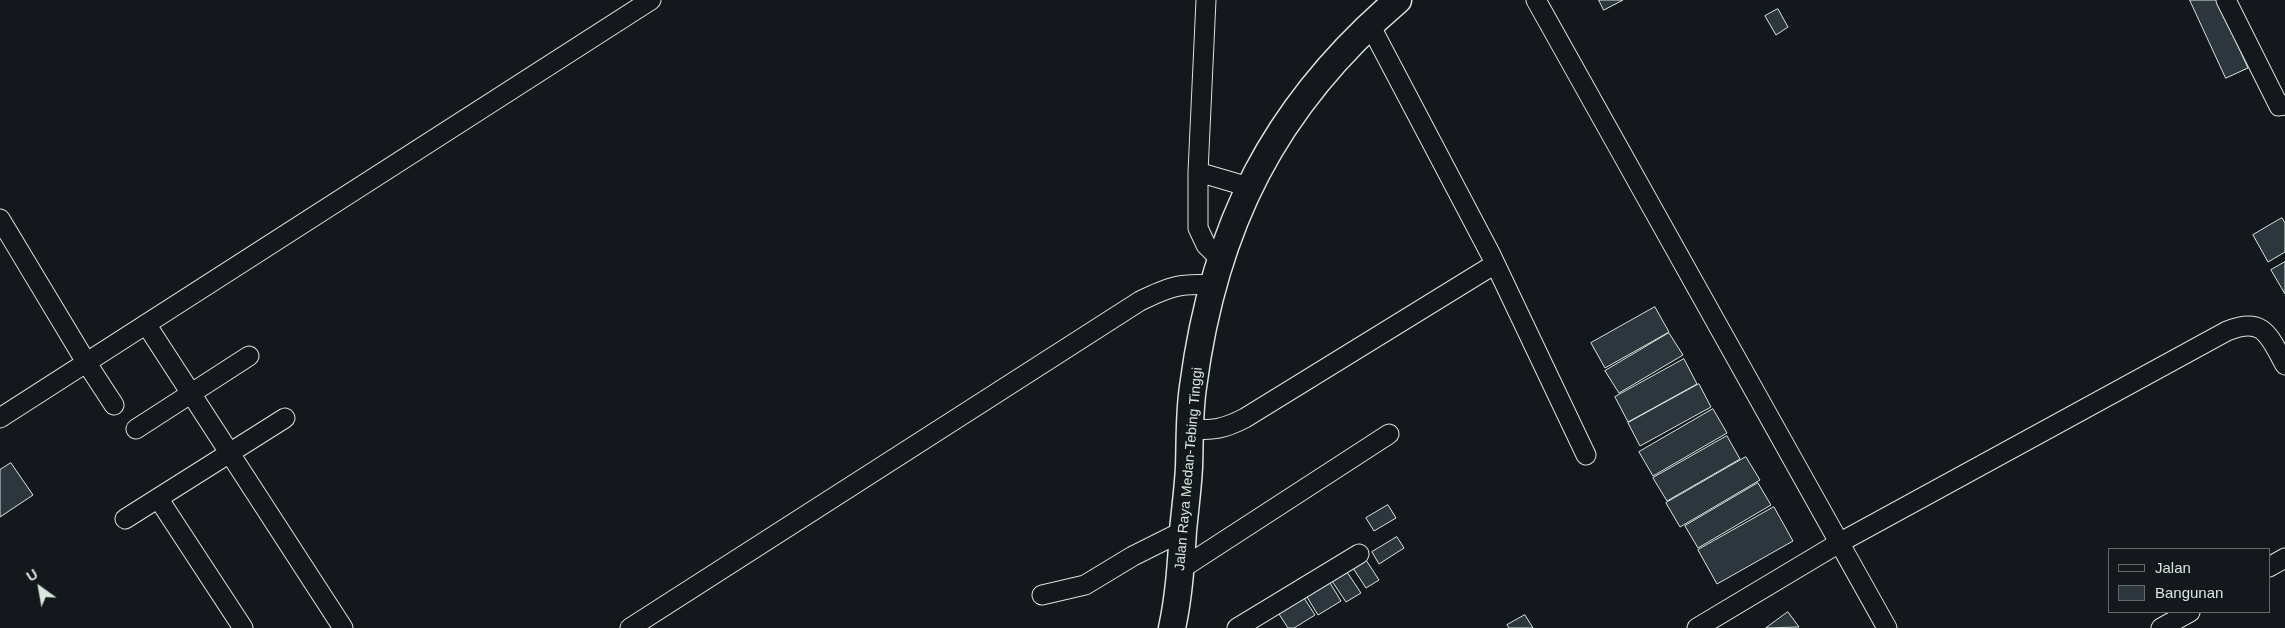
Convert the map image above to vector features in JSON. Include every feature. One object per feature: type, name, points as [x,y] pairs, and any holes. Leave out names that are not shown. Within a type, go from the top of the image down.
[{"type":"highway","name":"Jalan Raya Medan-Tebing Tinggi","points":[[1176,622],[1189,468],[1189,428],[1193,388],[1211,285],[1219,258],[1249,187],[1289,117],[1318,79],[1370,25],[1398,0]]},
{"type":"street","points":[[0,418],[651,0]]},
{"type":"street","points":[[1206,0],[1198,172],[1198,228],[1206,245],[1219,258]]},
{"type":"street","points":[[1536,0],[1886,628]]},
{"type":"street","points":[[2226,0],[2283,109]]},
{"type":"street","points":[[1370,25],[1495,264],[1586,455]]},
{"type":"street","points":[[1198,172],[1249,187]]},
{"type":"street","points":[[0,219],[114,405]]},
{"type":"street","points":[[1189,428],[1216,430],[1246,418],[1495,264]]},
{"type":"street","points":[[630,628],[1140,301],[1164,290],[1186,284],[1211,285]]},
{"type":"street","points":[[146,324],[343,628]]},
{"type":"street","points":[[1697,628],[1839,543],[2239,326],[2251,325],[2261,329],[2270,338],[2285,365]]},
{"type":"street","points":[[136,429],[248,356]]},
{"type":"street","points":[[125,519],[285,418]]},
{"type":"street","points":[[1181,569],[1389,434]]},
{"type":"street","points":[[158,498],[244,628]]},
{"type":"street","points":[[1042,595],[1085,585],[1132,556],[1183,531]]},
{"type":"street","points":[[1237,628],[1359,554]]},
{"type":"street","points":[[2270,566],[2285,558]]},
{"type":"street","points":[[2161,628],[2188,613]]},
{"type":"building","points":[[1599,0],[1623,0],[1604,10]]},
{"type":"building","points":[[2190,0],[2217,0],[2248,68],[2226,78]]},
{"type":"building","points":[[1778,9],[1788,27],[1776,35],[1765,16]]},
{"type":"building","points":[[2282,218],[2285,223],[2285,252],[2268,262],[2253,235]]},
{"type":"building","points":[[2285,262],[2285,294],[2271,270]]},
{"type":"building","points":[[1655,307],[1669,332],[1605,368],[1591,343]]},
{"type":"building","points":[[1669,333],[1683,355],[1619,393],[1605,371]]},
{"type":"building","points":[[1684,359],[1697,384],[1628,422],[1615,397]]},
{"type":"building","points":[[1699,384],[1711,407],[1640,446],[1628,423]]},
{"type":"building","points":[[1713,409],[1727,433],[1653,476],[1639,452]]},
{"type":"building","points":[[1727,436],[1740,459],[1667,501],[1653,478]]},
{"type":"building","points":[[1746,457],[1760,480],[1680,527],[1666,503]]},
{"type":"building","points":[[11,463],[33,495],[0,517],[0,470]]},
{"type":"building","points":[[1758,483],[1771,505],[1698,548],[1685,526]]},
{"type":"building","points":[[1388,505],[1396,518],[1374,531],[1366,518]]},
{"type":"building","points":[[1774,507],[1793,541],[1717,584],[1698,550]]},
{"type":"building","points":[[1397,537],[1404,548],[1379,564],[1372,552]]},
{"type":"building","points":[[1366,560],[1379,580],[1366,588],[1353,568]]},
{"type":"building","points":[[1347,572],[1361,593],[1346,602],[1332,581]]},
{"type":"building","points":[[1330,583],[1341,601],[1318,615],[1307,597]]},
{"type":"building","points":[[1304,598],[1315,615],[1294,628],[1288,628],[1279,614]]},
{"type":"building","points":[[1788,612],[1799,627],[1766,628]]},
{"type":"building","points":[[1525,615],[1533,628],[1509,628],[1507,625]]}]
